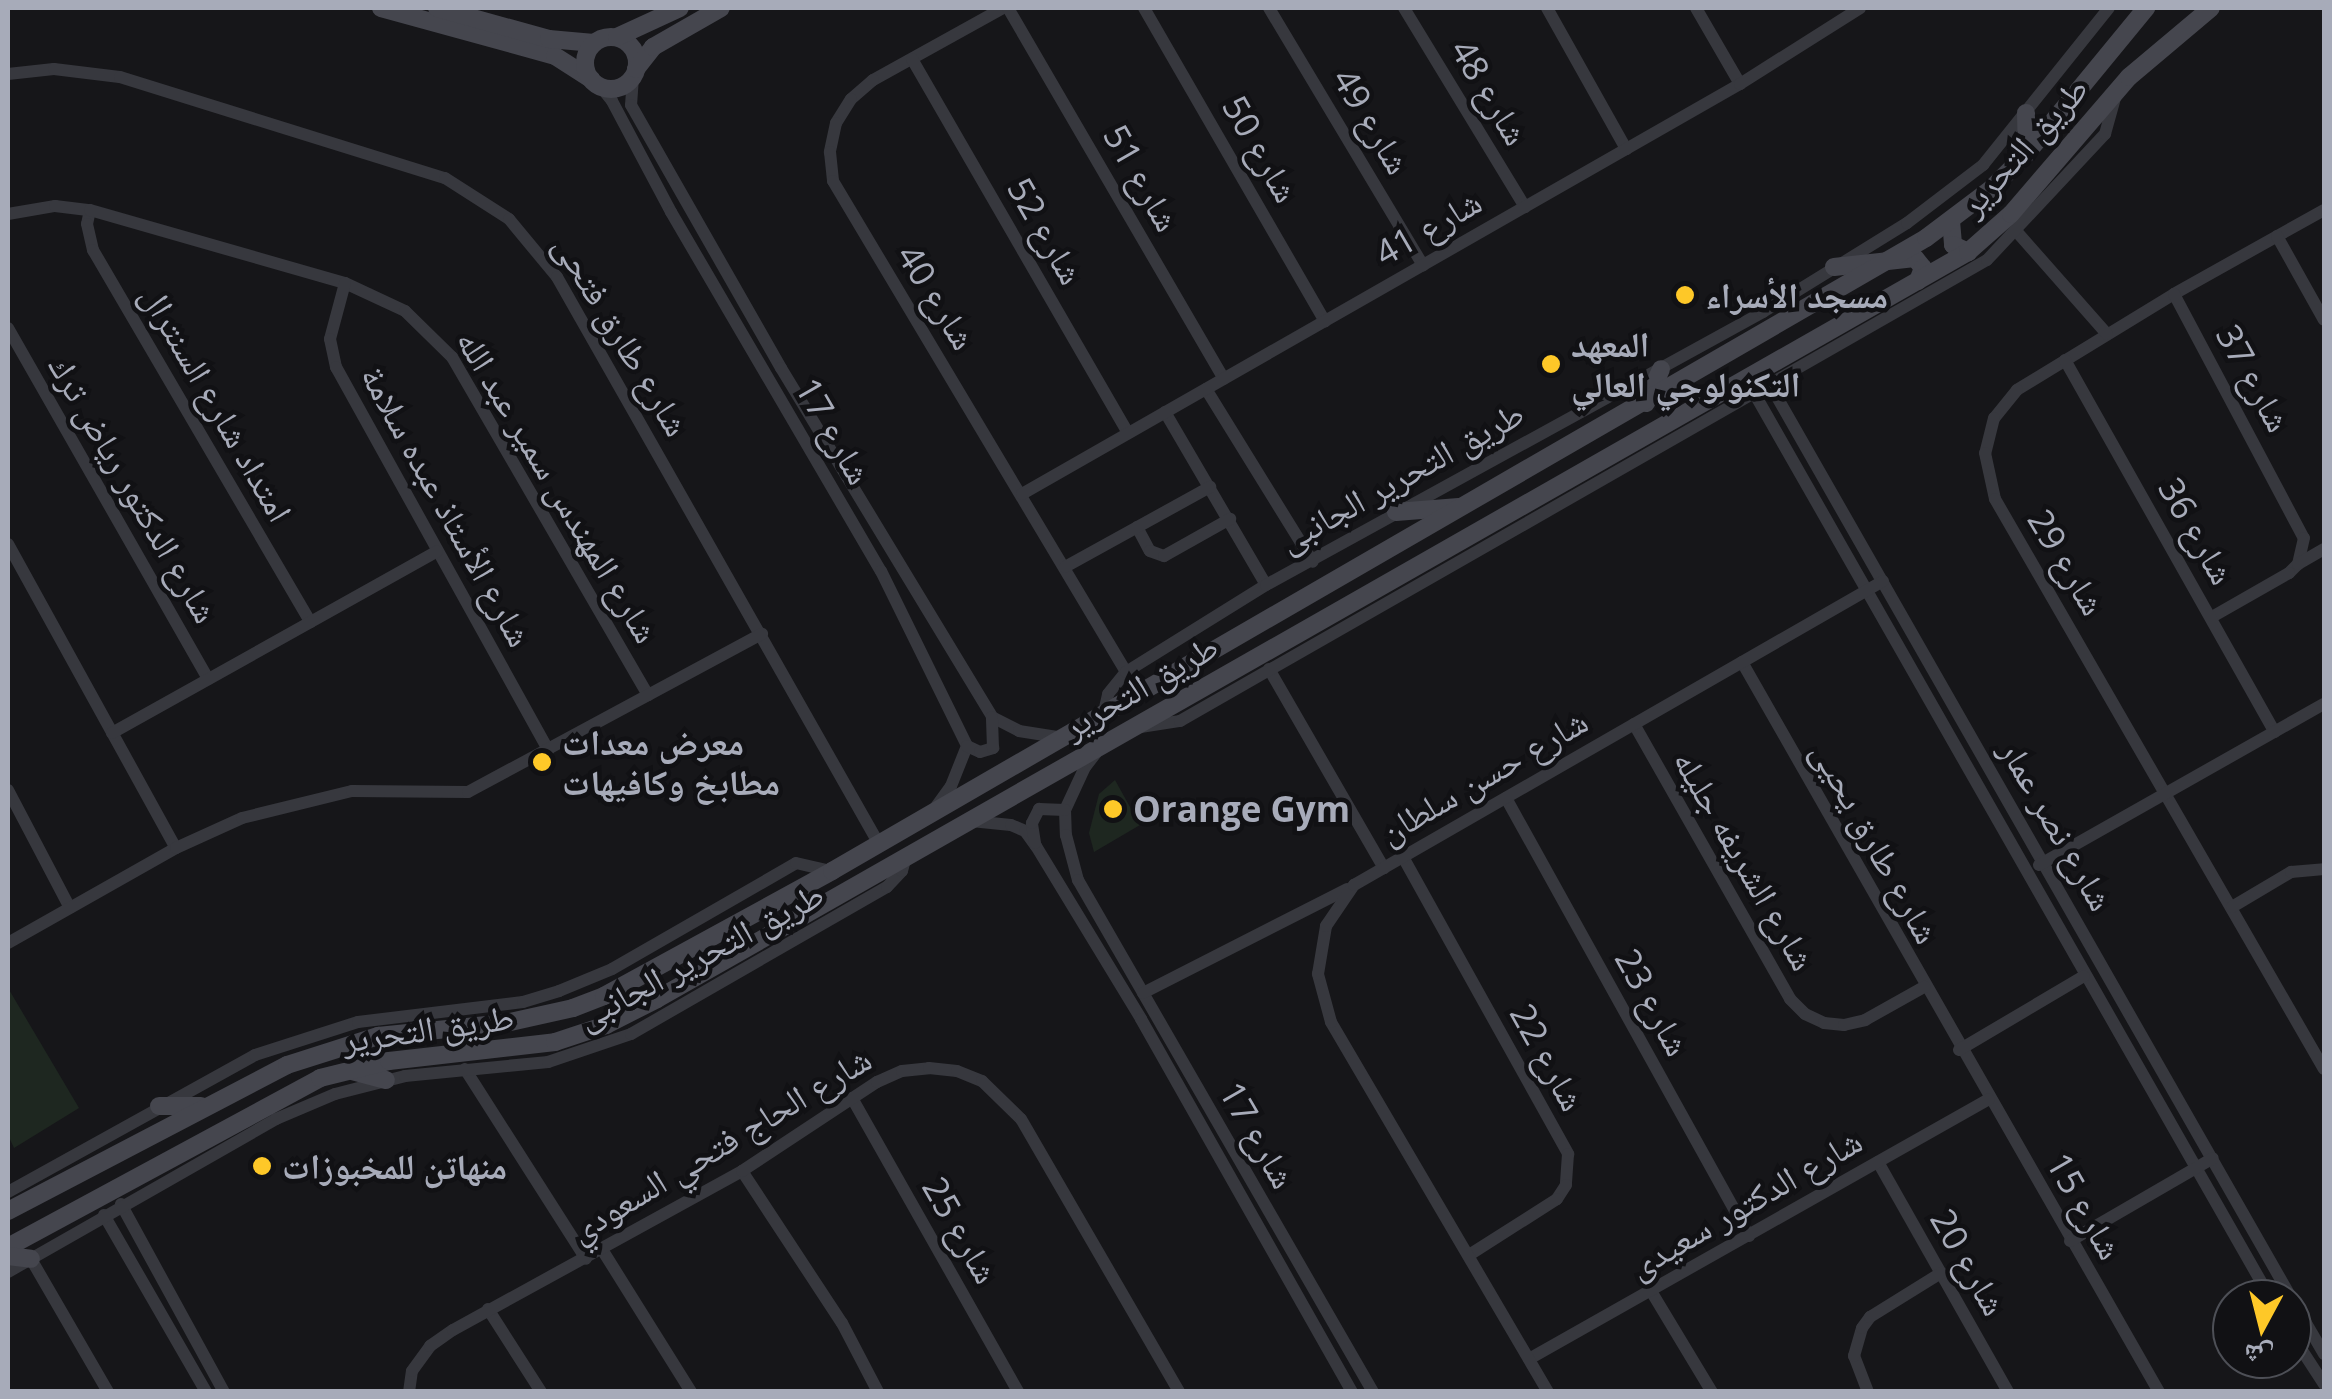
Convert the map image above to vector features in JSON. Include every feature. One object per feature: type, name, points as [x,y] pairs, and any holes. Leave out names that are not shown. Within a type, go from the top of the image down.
[{"type":"street","points":[[381,8],[556,56],[595,83],[622,87],[653,47],[721,8]]},
{"type":"street","points":[[437,8],[550,39],[594,42],[618,38],[680,8]]},
{"type":"street","points":[[643,28],[647,8]]},
{"type":"street","name":"شارع 40","points":[[1006,8],[850,98],[836,123],[830,152],[833,180],[1126,672]]},
{"type":"street","name":"شارع 51","points":[[1006,8],[1224,378]]},
{"type":"street","name":"شارع 50","points":[[1144,8],[1325,320]]},
{"type":"street","name":"شارع 49","points":[[1269,8],[1423,265]]},
{"type":"street","name":"شارع 48","points":[[1404,8],[1524,207]]},
{"type":"street","points":[[1546,8],[1626,149]]},
{"type":"street","points":[[1696,8],[1740,84]]},
{"type":"street","name":"طريق التحرير الجانبى","points":[[1104,712],[1108,694],[1126,672],[1266,585],[1661,369],[1908,223],[1982,165],[2109,8]]},
{"type":"street","name":"طريق التحرير","points":[[8,1212],[287,1064],[347,1044],[409,1030],[506,1023],[572,1008],[604,996],[765,910],[1895,257],[1950,221],[2027,153],[2146,8]]},
{"type":"street","name":"طريق التحرير","points":[[8,1248],[279,1096],[347,1070],[577,1036],[633,1012],[1132,728],[1264,662],[1304,630],[1654,431],[1839,335],[1968,252],[2011,214],[2118,90],[2211,8]]},
{"type":"street","name":"شارع 41","points":[[1022,494],[1740,84],[1855,9]]},
{"type":"street","points":[[618,38],[631,46],[635,73]]},
{"type":"street","points":[[594,42],[585,56],[595,83]]},
{"type":"street","name":"شارع 52","points":[[912,59],[1128,433]]},
{"type":"street","name":"شارع طارق فتحى","points":[[8,74],[72,69],[120,77],[409,165],[478,196],[536,246],[879,844]]},
{"type":"street","name":"شارع 17","points":[[635,73],[628,96],[631,105],[675,185],[992,717]]},
{"type":"street","name":"شارع 17","points":[[595,83],[881,571],[967,746]]},
{"type":"street","points":[[1264,662],[1426,578],[1688,430],[1839,335],[1987,260],[2106,134],[2118,90]]},
{"type":"street","points":[[2026,114],[2027,153]]},
{"type":"street","name":"شارع المهندس سمير عبد الله","points":[[8,214],[55,206],[90,210],[346,283],[405,311],[452,357],[648,695]]},
{"type":"street","name":"امتداد شارع السنترال","points":[[90,210],[87,224],[94,250],[310,622]]},
{"type":"street","name":"شارع 29","points":[[2324,210],[2174,294],[2017,390],[1994,418],[1984,452],[1989,485],[2324,1069]]},
{"type":"street","points":[[1950,221],[1954,244],[1968,252]]},
{"type":"street","points":[[2017,232],[2107,334]]},
{"type":"street","points":[[2278,236],[2324,320]]},
{"type":"street","points":[[1834,267],[1895,257],[1919,260],[1924,273],[1918,281]]},
{"type":"street","name":"شارع الأستاذ عبده سلامة","points":[[346,283],[330,339],[336,367],[548,750]]},
{"type":"street","name":"شارع 37","points":[[2174,294],[2300,525],[2304,538],[2298,564]]},
{"type":"street","name":"شارع الدكتور رياض ترك","points":[[8,328],[208,679]]},
{"type":"street","name":"شارع 36","points":[[2065,360],[2275,732]]},
{"type":"street","points":[[1646,403],[1661,369]]},
{"type":"street","name":"شارع نصر عمار","points":[[1768,382],[2281,1279]]},
{"type":"street","points":[[1206,388],[1313,562]]},
{"type":"street","name":"شارع نصر عمار","points":[[1754,392],[2260,1279]]},
{"type":"street","points":[[1165,412],[1266,585]]},
{"type":"street","points":[[1654,431],[1688,430]]},
{"type":"street","points":[[1065,566],[1210,486]]},
{"type":"street","points":[[1396,512],[1464,507]]},
{"type":"street","points":[[1136,527],[1150,552],[1164,556],[1230,519]]},
{"type":"street","points":[[8,544],[176,848]]},
{"type":"street","points":[[2212,616],[2289,574],[2324,549]]},
{"type":"street","points":[[112,733],[437,551]]},
{"type":"street","points":[[1426,578],[1444,551]]},
{"type":"street","name":"شارع حسن سلطان","points":[[1548,1392],[1332,1022],[1322,998],[1320,950],[1332,915],[1354,885],[1883,581]]},
{"type":"street","points":[[1283,610],[1288,622],[1304,630]]},
{"type":"street","points":[[8,943],[176,848],[242,818],[352,791],[394,788],[468,792],[762,634]]},
{"type":"street","points":[[1240,635],[1254,640],[1384,868]]},
{"type":"street","name":"شارع طارق يحيى","points":[[1742,662],[1960,1050]]},
{"type":"street","points":[[2026,873],[2324,704]]},
{"type":"street","points":[[932,813],[950,786],[967,746],[980,752],[993,748],[992,717],[1019,731],[1063,738]]},
{"type":"street","name":"شارع الشريفه جليله","points":[[1634,724],[1790,999],[1804,1014],[1844,1025],[1865,1020],[1924,987]]},
{"type":"street","points":[[1036,846],[1035,814],[1046,808],[1066,810],[1084,766],[1105,744]]},
{"type":"street","points":[[8,790],[70,908]]},
{"type":"street","name":"شارع 23","points":[[1506,798],[1748,1236]]},
{"type":"street","name":"شارع 17","points":[[1066,810],[1066,835],[1078,880],[1372,1392]]},
{"type":"street","points":[[968,821],[1010,825],[1025,831],[1036,846]]},
{"type":"street","name":"شارع 17","points":[[1036,846],[1141,1018],[1352,1392]]},
{"type":"street","name":"طريق التحرير الجانبى","points":[[8,1272],[121,1204],[276,1119],[335,1094],[386,1080],[548,1062],[630,1034],[887,888],[902,871],[906,856]]},
{"type":"street","name":"شارع 22","points":[[1403,857],[1568,1154],[1566,1186],[1556,1199],[1470,1255]]},
{"type":"street","name":"طريق التحرير الجانبى","points":[[8,1192],[255,1055],[358,1022],[523,1002],[559,991],[612,969],[796,863],[832,872]]},
{"type":"street","points":[[2232,907],[2291,872],[2324,869]]},
{"type":"street","points":[[1142,994],[1354,885]]},
{"type":"street","points":[[765,910],[768,922],[778,928]]},
{"type":"street","points":[[728,930],[740,940],[736,953]]},
{"type":"street","points":[[1960,1050],[2084,976]]},
{"type":"street","name":"شارع 15","points":[[1960,1050],[2159,1392]]},
{"type":"street","name":"شارع الحاج فتحي السعودي","points":[[409,1392],[412,1371],[430,1346],[488,1309],[604,1250],[742,1170],[852,1098],[902,1072],[929,1068],[982,1081],[1022,1119],[1178,1392]]},
{"type":"street","points":[[465,1069],[586,1259]]},
{"type":"street","points":[[347,1070],[386,1080]]},
{"type":"street","name":"شارع 25","points":[[852,1098],[1018,1392]]},
{"type":"street","name":"شارع الدكتور سعيدى","points":[[1530,1359],[1989,1099]]},
{"type":"street","points":[[159,1106],[206,1106]]},
{"type":"street","points":[[178,1173],[188,1147]]},
{"type":"street","points":[[2070,1241],[2214,1158]]},
{"type":"street","name":"شارع 20","points":[[1878,1162],[2008,1392]]},
{"type":"street","points":[[742,1170],[842,1323],[878,1392]]},
{"type":"street","points":[[121,1204],[224,1392]]},
{"type":"street","points":[[104,1215],[206,1392]]},
{"type":"street","points":[[604,1250],[691,1392]]},
{"type":"street","points":[[8,1256],[32,1259],[108,1392]]},
{"type":"street","points":[[1868,1392],[1854,1356],[1862,1328],[1870,1317],[1941,1273]]},
{"type":"street","points":[[1651,1291],[1712,1392]]},
{"type":"street","points":[[488,1309],[540,1392]]},
{"type":"shaded area","name":"Orange Gym","points":[[1115,780],[1140,825],[1094,852],[1089,833],[1099,794]]},
{"type":"shaded area","points":[[8,988],[79,1108],[14,1148],[8,1135]]},
{"type":"place","name":"مسجد الأسراء","points":[[1685,295]]},
{"type":"place","name":"المعهد التكنولوجي العالي","points":[[1551,364]]},
{"type":"place","name":"معرض معدات مطابخ وكافيهات","points":[[542,762]]},
{"type":"place","name":"Orange Gym","points":[[1113,809]]},
{"type":"place","name":"منهاتن للمخبوزات","points":[[262,1166]]}]
